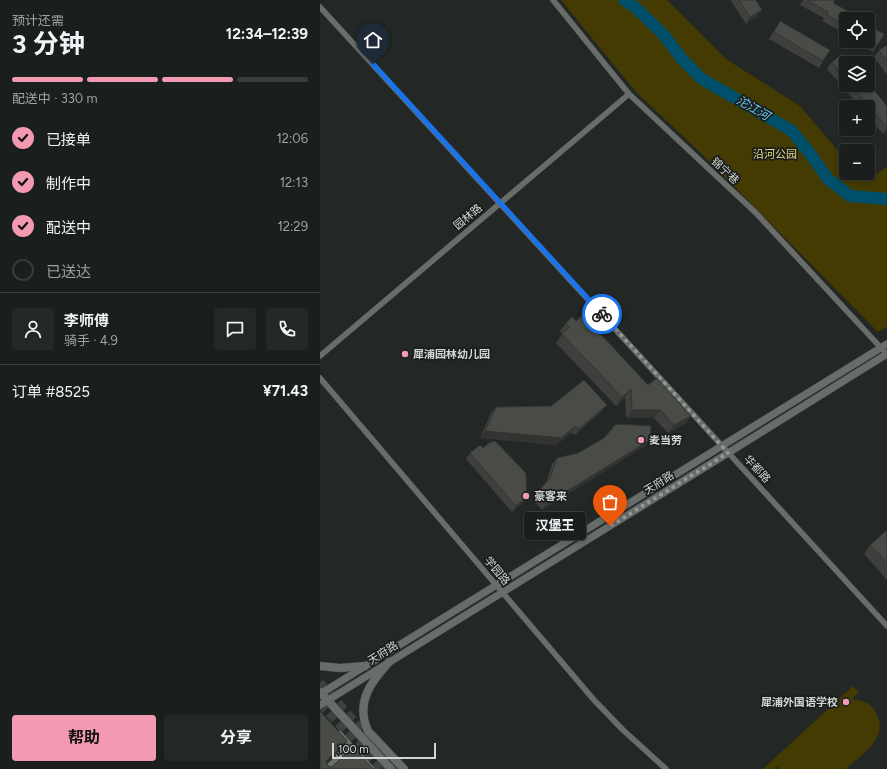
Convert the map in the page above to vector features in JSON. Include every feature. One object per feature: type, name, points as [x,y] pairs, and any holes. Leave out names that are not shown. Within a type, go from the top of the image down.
[{"type":"main road","points":[[389,662],[373,680],[368,689],[364,705],[364,724],[368,731],[404,769]]},
{"type":"main road","points":[[320,666],[340,668],[365,666]]},
{"type":"main road","points":[[320,693],[324,702],[392,769]]},
{"type":"main road","points":[[334,730],[370,769]]},
{"type":"street","name":"锦宁巷","points":[[553,0],[629,94],[756,213],[884,346],[887,354]]},
{"type":"street","name":"华都路","points":[[320,7],[887,626]]},
{"type":"street","name":"园林路","points":[[320,356],[629,94]]},
{"type":"street","name":"天府路","points":[[320,693],[884,346]]},
{"type":"street","name":"天府路","points":[[324,702],[887,354]]},
{"type":"street","name":"学园路","points":[[320,378],[594,700],[623,730],[666,769]]},
{"type":"street","points":[[326,769],[345,751]]},
{"type":"green space","name":"沿河公园","points":[[561,0],[667,0],[726,59],[800,106],[839,152],[839,180],[875,180],[875,175],[887,167],[887,327],[878,332],[704,156],[636,92]]},
{"type":"green space","points":[[853,686],[859,692],[852,699],[864,702],[871,706],[876,712],[880,725],[876,740],[865,753],[846,769],[779,769],[778,766],[775,769],[763,769]]},
{"type":"building","points":[[739,0],[756,0],[762,10],[750,17]]},
{"type":"building","points":[[807,0],[833,0],[835,1],[833,3],[850,12],[839,12],[839,21],[827,15],[828,12]]},
{"type":"building","points":[[780,21],[830,50],[823,61],[774,32]]},
{"type":"building","points":[[875,29],[884,34],[877,46],[875,45]]},
{"type":"building","points":[[887,45],[887,62],[879,50]]},
{"type":"building","points":[[839,56],[839,70],[832,62]]},
{"type":"building","points":[[875,91],[887,106],[887,127],[875,113],[875,100],[864,100],[857,92]]},
{"type":"building","points":[[583,315],[648,385],[657,378],[691,416],[674,425],[660,410],[632,410],[631,389],[622,397],[562,334],[570,327],[566,323],[572,317],[576,321]]},
{"type":"building","points":[[584,380],[607,405],[579,429],[576,426],[561,438],[485,431],[496,407],[551,406]]},
{"type":"building","points":[[616,424],[651,426],[650,440],[546,504],[537,493],[550,478],[557,458],[578,453],[604,438]]},
{"type":"building","points":[[495,441],[526,473],[527,497],[516,506],[470,453],[480,445],[483,448],[489,443]]},
{"type":"building","points":[[887,530],[887,563],[870,545]]},
{"type":"building","points":[[320,711],[347,741],[328,759],[326,762],[327,765],[330,767],[333,766],[353,747],[373,769],[320,769]]},
{"type":"waterway","name":"沱江河","points":[[624,0],[635,7],[663,34],[682,59],[702,79],[792,131],[828,179],[850,196],[887,199]]},
{"type":"tunnel","points":[[320,683],[397,769]]},
{"type":"tunnel","points":[[320,703],[381,769]]},
{"type":"railway","points":[[320,733],[350,769]]},
{"type":"way so far","points":[[602,314],[728,453],[610,526]]},
{"type":"place","name":"犀浦园林幼儿园","points":[[405,354]]},
{"type":"place","name":"麦当劳","points":[[641,440]]},
{"type":"place","name":"豪客来","points":[[526,496]]},
{"type":"place","name":"汉堡王","points":[[610,526]]},
{"type":"place","name":"犀浦外国语学校","points":[[846,702]]},
{"type":"route","points":[[373,64],[602,314]]}]
